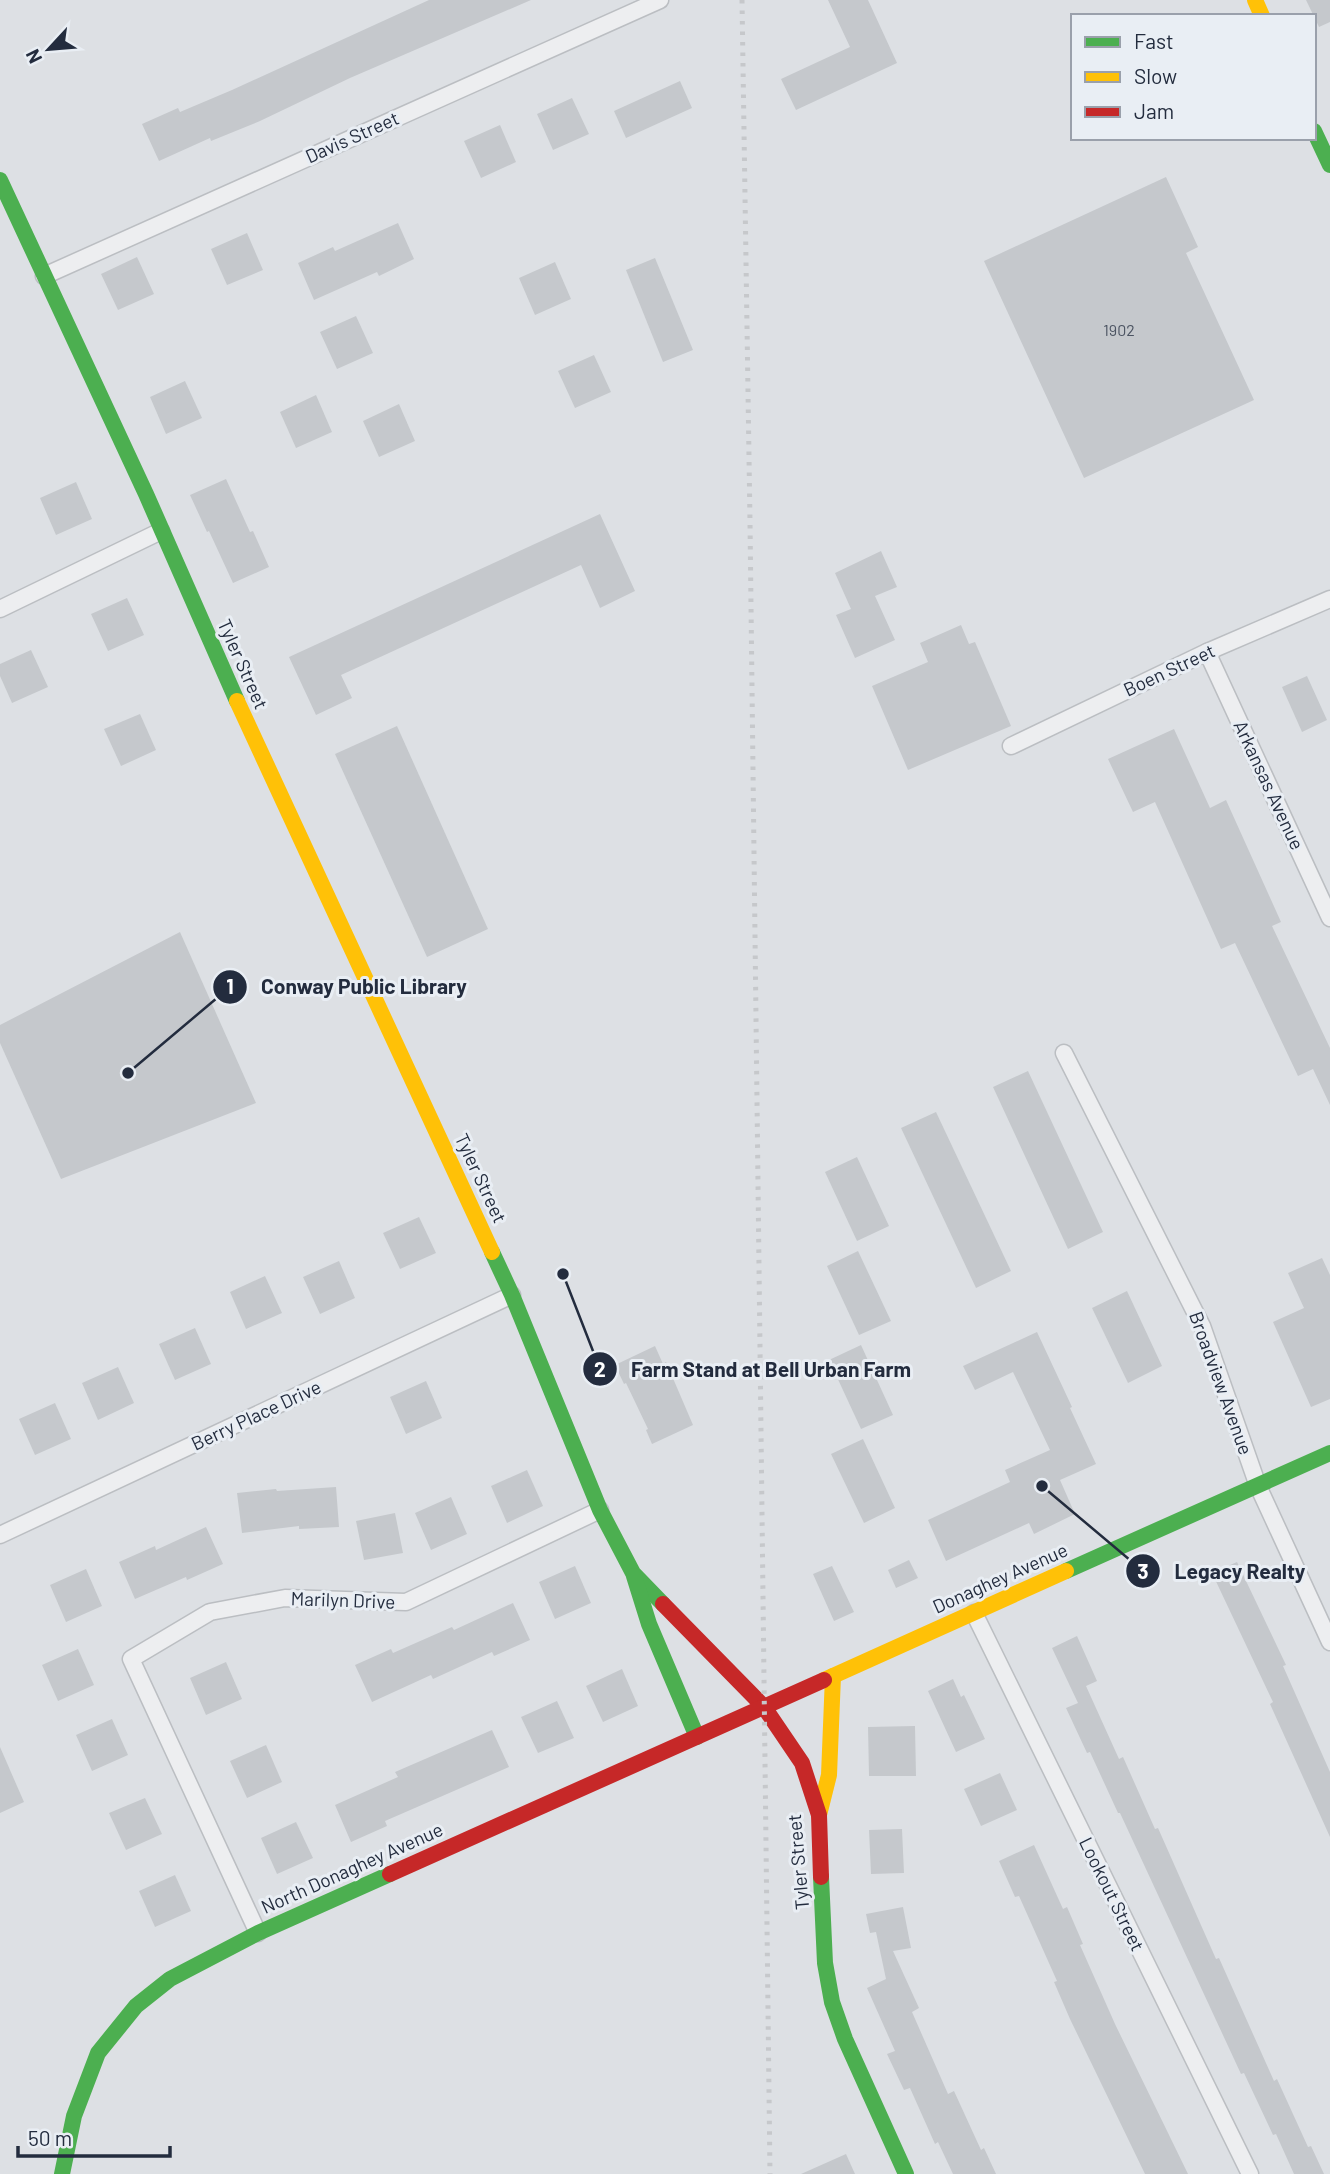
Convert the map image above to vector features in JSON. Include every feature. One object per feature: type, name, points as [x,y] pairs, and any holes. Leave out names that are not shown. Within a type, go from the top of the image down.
[{"type":"street","name":"Davis Street","points":[[44,276],[660,0]]},
{"type":"street","points":[[1316,135],[1330,165]]},
{"type":"street","name":"Tyler Street","points":[[0,180],[146,494],[273,781],[512,1295],[600,1510],[633,1573],[764,1707],[802,1763],[819,1815],[825,1963],[832,2002],[845,2039],[906,2174]]},
{"type":"street","points":[[0,609],[161,531]]},
{"type":"street","name":"Boen Street","points":[[1011,746],[1207,652],[1330,598]]},
{"type":"street","name":"Arkansas Avenue","points":[[1207,652],[1330,918]]},
{"type":"street","name":"Broadview Avenue","points":[[1065,1053],[1202,1326],[1258,1486],[1330,1642]]},
{"type":"street","name":"Berry Place Drive","points":[[0,1535],[512,1295]]},
{"type":"street","name":"Donaghey Avenue","points":[[764,1707],[1330,1453]]},
{"type":"street","name":"Marilyn Drive","points":[[258,1933],[131,1658],[210,1612],[285,1598],[406,1602],[600,1510]]},
{"type":"street","points":[[633,1573],[649,1624],[697,1737]]},
{"type":"street","name":"Lookout Street","points":[[974,1613],[1250,2174]]},
{"type":"street","points":[[819,1815],[829,1775],[833,1676]]},
{"type":"street","name":"North Donaghey Avenue","points":[[62,2174],[74,2116],[98,2053],[136,2006],[170,1979],[258,1933],[764,1707]]},
{"type":"building","points":[[429,0],[531,0],[350,78],[260,121],[211,141],[210,138],[159,161],[142,124],[178,108],[180,112],[232,90]]},
{"type":"building","points":[[828,0],[868,0],[897,63],[796,110],[781,79],[850,47]]},
{"type":"building","points":[[1306,0],[1330,0],[1330,22],[1319,27],[1316,14],[1313,14]]},
{"type":"building","points":[[680,81],[692,108],[626,138],[614,111]]},
{"type":"building","points":[[572,98],[589,134],[553,150],[537,114]]},
{"type":"building","points":[[500,125],[516,162],[481,178],[464,141]]},
{"type":"building","points":[[1166,177],[1198,247],[1186,253],[1254,400],[1084,478],[984,261]]},
{"type":"building","points":[[398,223],[414,259],[379,276],[377,272],[314,300],[298,263],[333,247],[335,251]]},
{"type":"building","points":[[247,233],[263,270],[227,285],[211,249]]},
{"type":"building","points":[[137,257],[154,294],[118,310],[101,274]]},
{"type":"building","points":[[655,258],[693,350],[663,362],[626,270]]},
{"type":"building","points":[[555,262],[571,299],[535,315],[519,278]]},
{"type":"building","points":[[356,316],[373,353],[337,369],[320,332]]},
{"type":"building","points":[[594,355],[611,392],[575,408],[558,371]]},
{"type":"building","points":[[185,381],[202,418],[166,434],[150,397]]},
{"type":"building","points":[[316,395],[332,432],[296,448],[280,412]]},
{"type":"building","points":[[399,404],[415,441],[379,457],[363,421]]},
{"type":"building","points":[[226,479],[269,567],[233,583],[190,495]]},
{"type":"building","points":[[76,482],[92,519],[56,535],[40,498]]},
{"type":"building","points":[[600,514],[635,591],[600,608],[581,565],[341,675],[352,698],[316,715],[289,657]]},
{"type":"building","points":[[881,551],[897,587],[875,596],[895,640],[855,658],[836,615],[851,609],[835,573]]},
{"type":"building","points":[[127,598],[144,635],[108,651],[91,614]]},
{"type":"building","points":[[961,625],[969,644],[975,642],[1011,726],[908,770],[872,686],[928,662],[920,643]]},
{"type":"building","points":[[31,650],[48,687],[12,703],[0,676],[0,664]]},
{"type":"building","points":[[1307,676],[1327,720],[1302,732],[1282,687]]},
{"type":"building","points":[[140,714],[156,750],[121,766],[104,729]]},
{"type":"building","points":[[397,726],[488,929],[427,957],[335,754]]},
{"type":"building","points":[[1174,729],[1210,808],[1226,800],[1281,922],[1272,926],[1330,1048],[1330,1105],[1313,1069],[1298,1076],[1235,943],[1221,949],[1155,802],[1133,812],[1108,759]]},
{"type":"building","points":[[180,932],[256,1103],[61,1179],[0,1043],[0,1025]]},
{"type":"building","points":[[1028,1071],[1103,1232],[1068,1249],[993,1087]]},
{"type":"building","points":[[936,1112],[1011,1271],[976,1288],[901,1128]]},
{"type":"building","points":[[857,1157],[889,1226],[857,1241],[825,1172]]},
{"type":"building","points":[[419,1217],[436,1253],[400,1269],[383,1233]]},
{"type":"building","points":[[858,1251],[891,1321],[859,1335],[827,1266]]},
{"type":"building","points":[[1322,1258],[1330,1275],[1330,1399],[1311,1407],[1273,1322],[1304,1308],[1288,1273]]},
{"type":"building","points":[[339,1261],[355,1298],[320,1314],[303,1277]]},
{"type":"building","points":[[265,1276],[282,1313],[246,1329],[230,1292]]},
{"type":"building","points":[[1127,1291],[1162,1366],[1128,1383],[1092,1308]]},
{"type":"building","points":[[195,1328],[211,1364],[175,1380],[159,1344]]},
{"type":"building","points":[[1037,1332],[1096,1464],[1060,1480],[1075,1514],[1034,1534],[1029,1523],[946,1561],[928,1520],[1010,1482],[1005,1470],[1050,1450],[1013,1372],[975,1390],[963,1366]]},
{"type":"building","points":[[861,1345],[893,1415],[861,1429],[829,1360]]},
{"type":"building","points":[[655,1346],[663,1364],[666,1362],[693,1425],[652,1444],[646,1430],[648,1429],[615,1365]]},
{"type":"building","points":[[118,1367],[134,1403],[98,1420],[82,1383]]},
{"type":"building","points":[[426,1381],[442,1418],[406,1434],[390,1397]]},
{"type":"building","points":[[55,1403],[71,1439],[35,1455],[19,1419]]},
{"type":"building","points":[[863,1439],[895,1508],[864,1523],[831,1454]]},
{"type":"building","points":[[527,1470],[543,1506],[507,1523],[491,1486]]},
{"type":"building","points":[[336,1487],[339,1527],[299,1529],[299,1526],[242,1533],[237,1493]]},
{"type":"building","points":[[451,1497],[467,1534],[431,1550],[415,1513]]},
{"type":"building","points":[[395,1513],[403,1553],[364,1560],[356,1521]]},
{"type":"building","points":[[206,1527],[223,1564],[135,1599],[119,1562],[155,1546],[156,1550]]},
{"type":"building","points":[[909,1560],[918,1578],[896,1588],[888,1570]]},
{"type":"building","points":[[1237,1562],[1286,1665],[1283,1666],[1330,1772],[1330,1837],[1270,1704],[1273,1702],[1212,1573]]},
{"type":"building","points":[[575,1566],[591,1603],[555,1619],[539,1582]]},
{"type":"building","points":[[832,1566],[854,1612],[834,1621],[813,1574]]},
{"type":"building","points":[[86,1569],[102,1606],[66,1622],[50,1585]]},
{"type":"building","points":[[513,1603],[530,1640],[494,1656],[492,1652],[433,1679],[431,1675],[372,1702],[355,1665],[391,1649],[393,1653],[452,1627],[454,1630]]},
{"type":"building","points":[[1077,1636],[1097,1681],[1086,1686],[1119,1759],[1123,1757],[1155,1829],[1158,1828],[1216,1959],[1219,1958],[1274,2081],[1277,2079],[1308,2147],[1311,2146],[1324,2174],[1294,2174],[1244,2073],[1241,2074],[1120,1813],[1066,1708],[1078,1703],[1052,1648]]},
{"type":"building","points":[[78,1649],[94,1685],[58,1701],[42,1665]]},
{"type":"building","points":[[226,1662],[242,1699],[206,1715],[190,1678]]},
{"type":"building","points":[[622,1669],[638,1706],[603,1722],[586,1686]]},
{"type":"building","points":[[953,1679],[961,1697],[964,1695],[985,1739],[956,1752],[928,1691]]},
{"type":"building","points":[[557,1701],[574,1738],[538,1753],[521,1717]]},
{"type":"building","points":[[112,1719],[128,1755],[92,1771],[76,1735]]},
{"type":"building","points":[[915,1726],[916,1776],[869,1776],[868,1727]]},
{"type":"building","points":[[492,1730],[509,1767],[385,1821],[387,1826],[351,1842],[335,1805],[398,1777],[395,1772]]},
{"type":"building","points":[[266,1745],[282,1782],[247,1798],[230,1761]]},
{"type":"building","points":[[0,1747],[24,1802],[0,1813]]},
{"type":"building","points":[[1000,1773],[1017,1810],[981,1826],[964,1789]]},
{"type":"building","points":[[145,1798],[162,1834],[126,1850],[109,1813]]},
{"type":"building","points":[[296,1822],[313,1858],[277,1874],[261,1838]]},
{"type":"building","points":[[902,1829],[904,1873],[871,1874],[869,1830]]},
{"type":"building","points":[[1034,1845],[1063,1909],[1067,1907],[1083,1944],[1080,1945],[1115,2024],[1188,2174],[1145,2174],[1070,2019],[1054,1982],[1057,1981],[1019,1896],[1015,1897],[999,1861]]},
{"type":"building","points":[[175,1875],[191,1911],[155,1927],[139,1891]]},
{"type":"building","points":[[903,1907],[911,1948],[893,1951],[919,2008],[912,2012],[948,2094],[954,2091],[981,2150],[984,2148],[996,2174],[953,2174],[938,2142],[935,2144],[910,2088],[904,2090],[887,2054],[895,2051],[867,1988],[886,1979],[876,1932],[870,1933],[866,1914]]},
{"type":"building","points":[[846,2154],[855,2174],[801,2174]]},
{"type":"railway","points":[[742,0],[770,2174]]},
{"type":"traffic: fast","points":[[1316,135],[1330,165]]},
{"type":"traffic: fast","points":[[0,180],[146,494],[237,701]]},
{"type":"traffic: fast","points":[[492,1252],[600,1510],[633,1573],[663,1604]]},
{"type":"traffic: fast","points":[[1066,1571],[1330,1453]]},
{"type":"traffic: fast","points":[[634,1576],[649,1624],[697,1737]]},
{"type":"traffic: fast","points":[[62,2174],[74,2116],[98,2053],[136,2006],[170,1979],[258,1933],[390,1874]]},
{"type":"traffic: fast","points":[[821,1877],[825,1963],[832,2002],[845,2039],[906,2174]]},
{"type":"traffic: slow","points":[[1255,0],[1261,14]]},
{"type":"traffic: slow","points":[[237,701],[492,1252]]},
{"type":"traffic: slow","points":[[824,1680],[1066,1571]]},
{"type":"traffic: slow","points":[[819,1815],[829,1775],[833,1676]]},
{"type":"traffic: jam","points":[[663,1604],[764,1707],[802,1763],[819,1815],[821,1877]]},
{"type":"traffic: jam","points":[[390,1874],[824,1680]]},
{"type":"place","name":"Conway Public Library","points":[[128,1073]]},
{"type":"place","name":"Farm Stand at Bell Urban Farm","points":[[563,1274]]},
{"type":"place","name":"Legacy Realty","points":[[1042,1486]]}]
